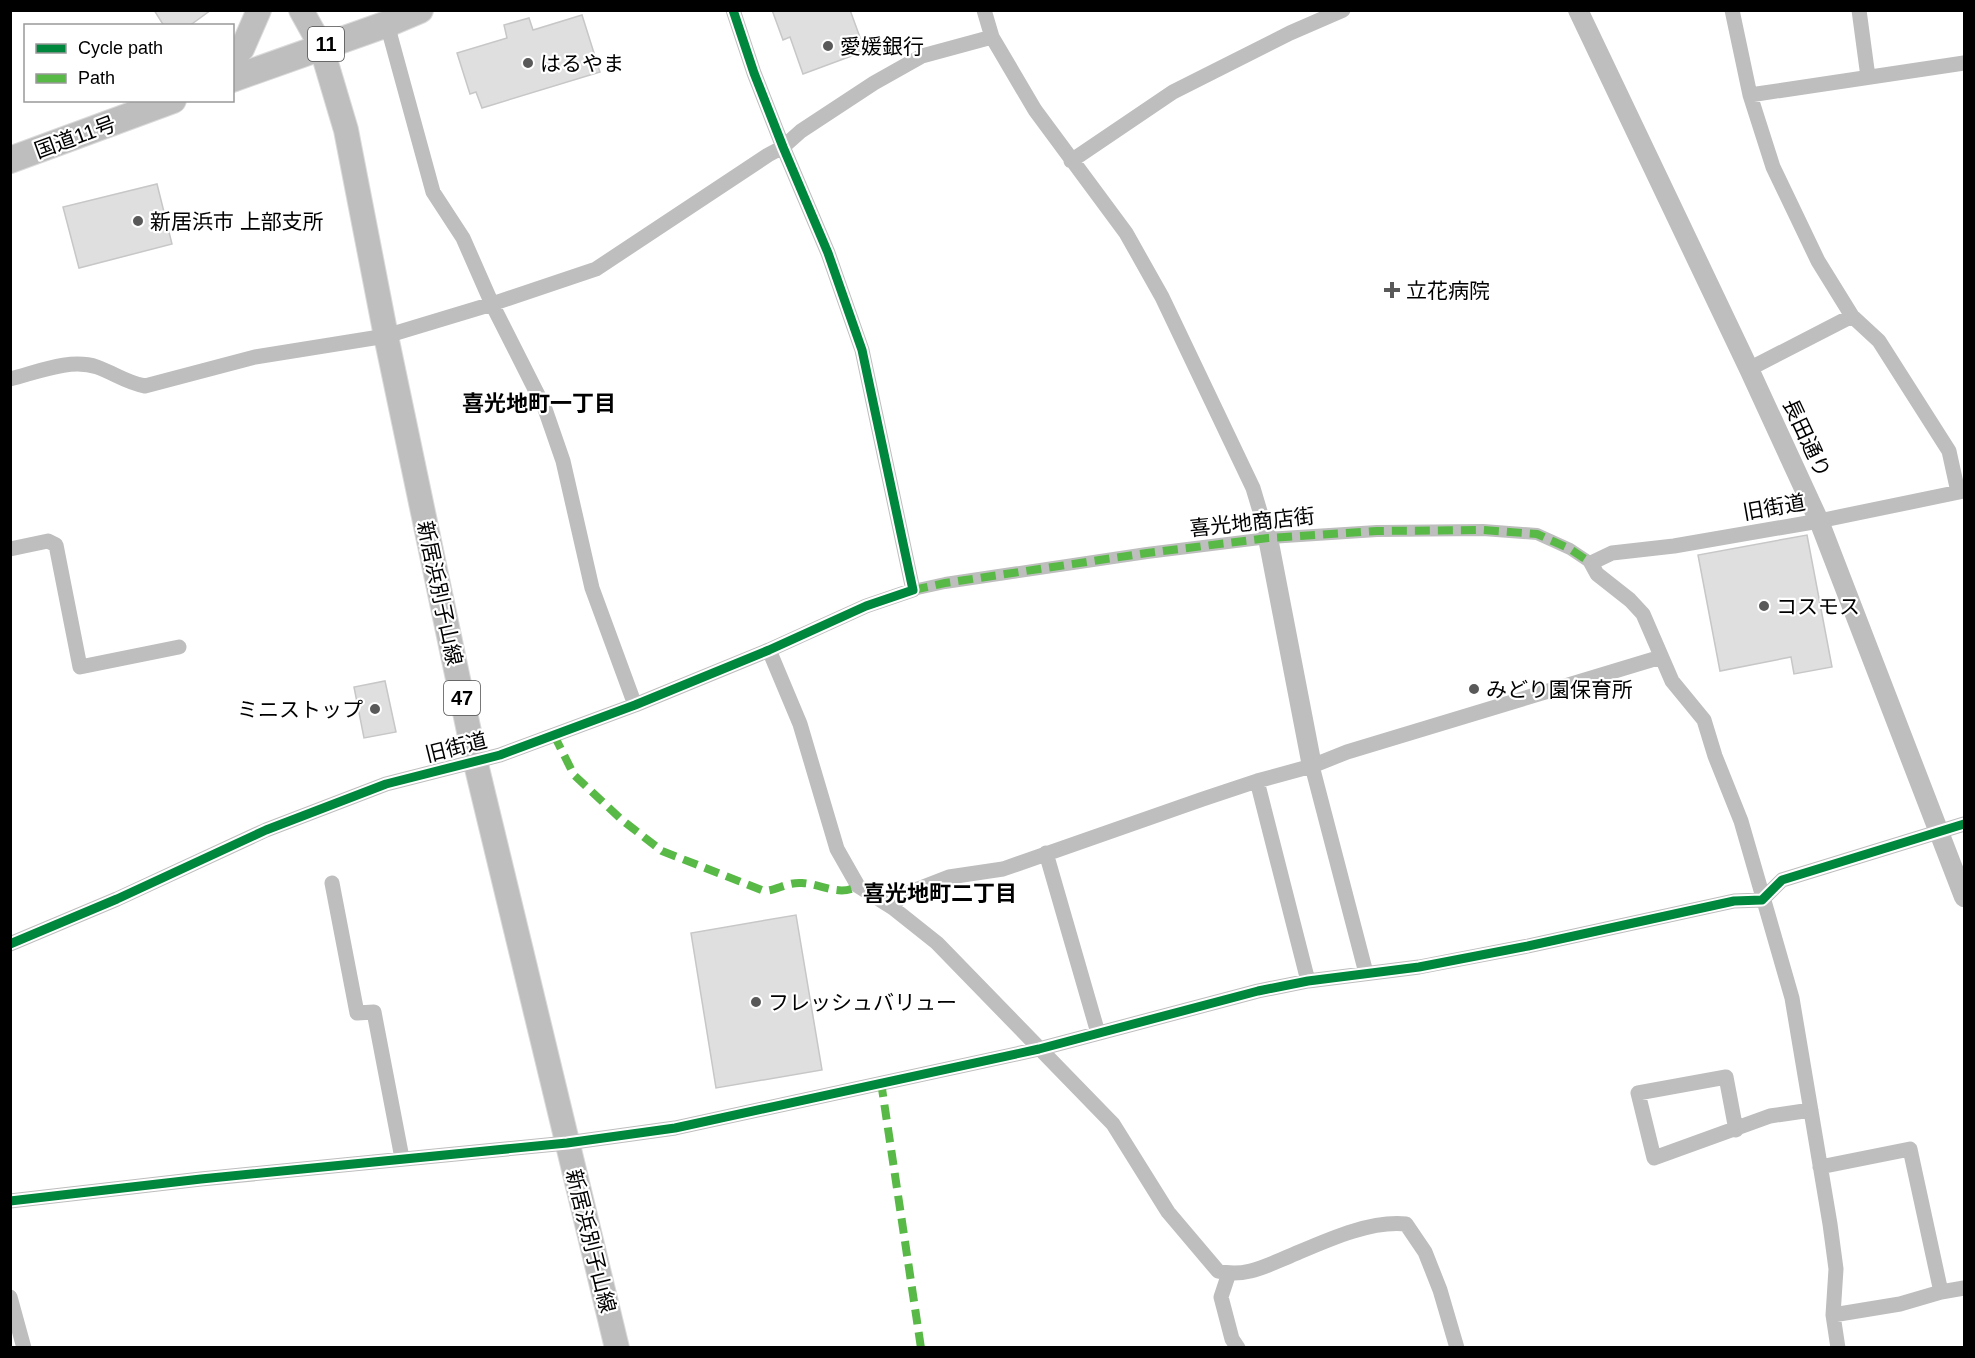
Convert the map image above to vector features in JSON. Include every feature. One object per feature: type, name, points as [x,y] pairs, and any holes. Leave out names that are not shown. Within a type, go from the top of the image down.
[{"type":"highway","name":"11","points":[[234,78],[420,10]]},
{"type":"highway","name":"国道11号","points":[[10,160],[168,102]]},
{"type":"main road","points":[[234,58],[242,49],[259,10]]},
{"type":"main road","name":"11","points":[[301,10],[321,46]]},
{"type":"main road","name":"新居浜別子山線","points":[[321,46],[346,130],[386,336],[475,760],[617,1347]]},
{"type":"street","points":[[733,10],[754,73],[828,253],[862,350],[914,590]]},
{"type":"street","points":[[984,10],[992,37],[1035,110],[1126,233],[1162,297],[1253,488],[1268,538],[1312,766],[1366,974]]},
{"type":"street","points":[[1071,161],[1173,92],[1290,33],[1343,10]]},
{"type":"street","name":"長田通り","points":[[1578,10],[1749,369],[1818,521],[1965,897]]},
{"type":"street","points":[[1732,10],[1750,95],[1773,167],[1818,261],[1852,316],[1879,341],[1949,450],[1961,492]]},
{"type":"street","points":[[1859,10],[1868,78]]},
{"type":"street","points":[[387,24],[433,192],[463,238],[492,304],[545,409],[563,461],[592,588],[635,705]]},
{"type":"street","points":[[10,379],[76,363],[97,367],[133,384],[144,386],[255,357],[386,336],[596,269],[783,147],[801,131],[874,83],[922,56],[992,37]]},
{"type":"street","points":[[1750,95],[1965,63]]},
{"type":"street","points":[[1749,369],[1852,316]]},
{"type":"street","name":"旧街道","points":[[1591,562],[1612,553],[1674,546],[1818,521],[1961,492]]},
{"type":"street","name":"喜光地商店街","points":[[914,590],[945,583],[1079,563],[1268,538],[1377,531],[1483,530],[1537,534],[1570,549],[1591,562]]},
{"type":"street","points":[[10,549],[48,542],[56,545],[80,667],[179,647]]},
{"type":"street","points":[[1591,562],[1597,574],[1630,600],[1643,614],[1672,681],[1704,720],[1715,756],[1741,821],[1792,998],[1836,1269],[1833,1315],[1838,1347]]},
{"type":"street","name":"旧街道","points":[[10,944],[266,830],[386,784],[500,755],[635,705],[769,650],[866,606],[914,590]]},
{"type":"street","points":[[769,650],[800,724],[837,849],[858,886],[893,908],[937,943],[1113,1124],[1168,1212],[1218,1270],[1229,1274],[1254,1272],[1341,1235],[1394,1223],[1406,1224],[1425,1252],[1440,1290],[1456,1347]]},
{"type":"street","points":[[893,908],[900,896],[949,878],[1003,869],[1257,781],[1312,766],[1347,752],[1660,657]]},
{"type":"street","points":[[1257,781],[1308,981]]},
{"type":"street","points":[[10,1201],[402,1158],[567,1143],[675,1128],[1039,1049],[1258,991],[1308,981],[1419,967],[1734,901],[1762,900],[1782,880],[1965,824]]},
{"type":"street","points":[[1046,853],[1098,1033]]},
{"type":"street","points":[[332,883],[357,1013],[374,1012],[402,1158]]},
{"type":"street","points":[[1736,1130],[1726,1077],[1638,1092],[1654,1158],[1736,1130],[1770,1116],[1811,1110]]},
{"type":"street","points":[[1820,1167],[1910,1149],[1941,1292]]},
{"type":"street","points":[[1229,1274],[1221,1297],[1232,1340],[1238,1347]]},
{"type":"street","points":[[1833,1315],[1900,1304],[1941,1292],[1965,1288]]},
{"type":"street","points":[[10,1298],[24,1347]]},
{"type":"building","points":[[154,10],[211,10],[192,24],[163,24]]},
{"type":"building","name":"愛媛銀行","points":[[772,10],[850,10],[865,51],[803,74],[790,37],[783,40]]},
{"type":"building","name":"はるやま","points":[[582,15],[600,72],[482,108],[476,92],[470,94],[457,53],[507,38],[504,25],[529,18],[533,30]]},
{"type":"building","points":[[157,184],[172,244],[79,268],[63,207]]},
{"type":"building","name":"コスモス","points":[[1807,535],[1832,667],[1794,674],[1791,657],[1720,671],[1698,555]]},
{"type":"building","name":"ミニストップ","points":[[385,681],[396,732],[364,738],[354,687]]},
{"type":"building","name":"フレッシュバリュー","points":[[796,915],[822,1070],[716,1088],[691,933]]},
{"type":"marked path","points":[[913,590],[945,583],[1147,553],[1268,538],[1377,531],[1483,530],[1537,534],[1570,549],[1591,563]]},
{"type":"marked path","points":[[554,735],[574,775],[622,820],[662,851],[764,891],[797,883],[837,890],[858,886]]},
{"type":"marked path","points":[[881,1082],[921,1348]]},
{"type":"cycle path","points":[[10,944],[117,899],[266,830],[386,784],[500,755],[635,705],[769,650],[866,606],[913,590],[862,350],[828,253],[754,73],[733,10]]},
{"type":"cycle path","points":[[10,1201],[201,1179],[567,1143],[675,1128],[1039,1049],[1258,991],[1308,981],[1419,967],[1734,901],[1762,900],[1782,880],[1964,824]]},
{"type":"place","name":"愛媛銀行","points":[[828,46]]},
{"type":"place","name":"はるやま","points":[[528,63]]},
{"type":"place","name":"新居浜市 上部支所","points":[[138,221]]},
{"type":"place","name":"立花病院","points":[[1392,290]]},
{"type":"place","name":"コスモス","points":[[1764,606]]},
{"type":"place","name":"みどり園保育所","points":[[1474,689]]},
{"type":"place","name":"ミニストップ","points":[[375,709]]},
{"type":"place","name":"フレッシュバリュー","points":[[756,1002]]},
{"type":"district","name":"喜光地町一丁目","points":[[539,403]]},
{"type":"district","name":"喜光地町二丁目","points":[[940,893]]}]
